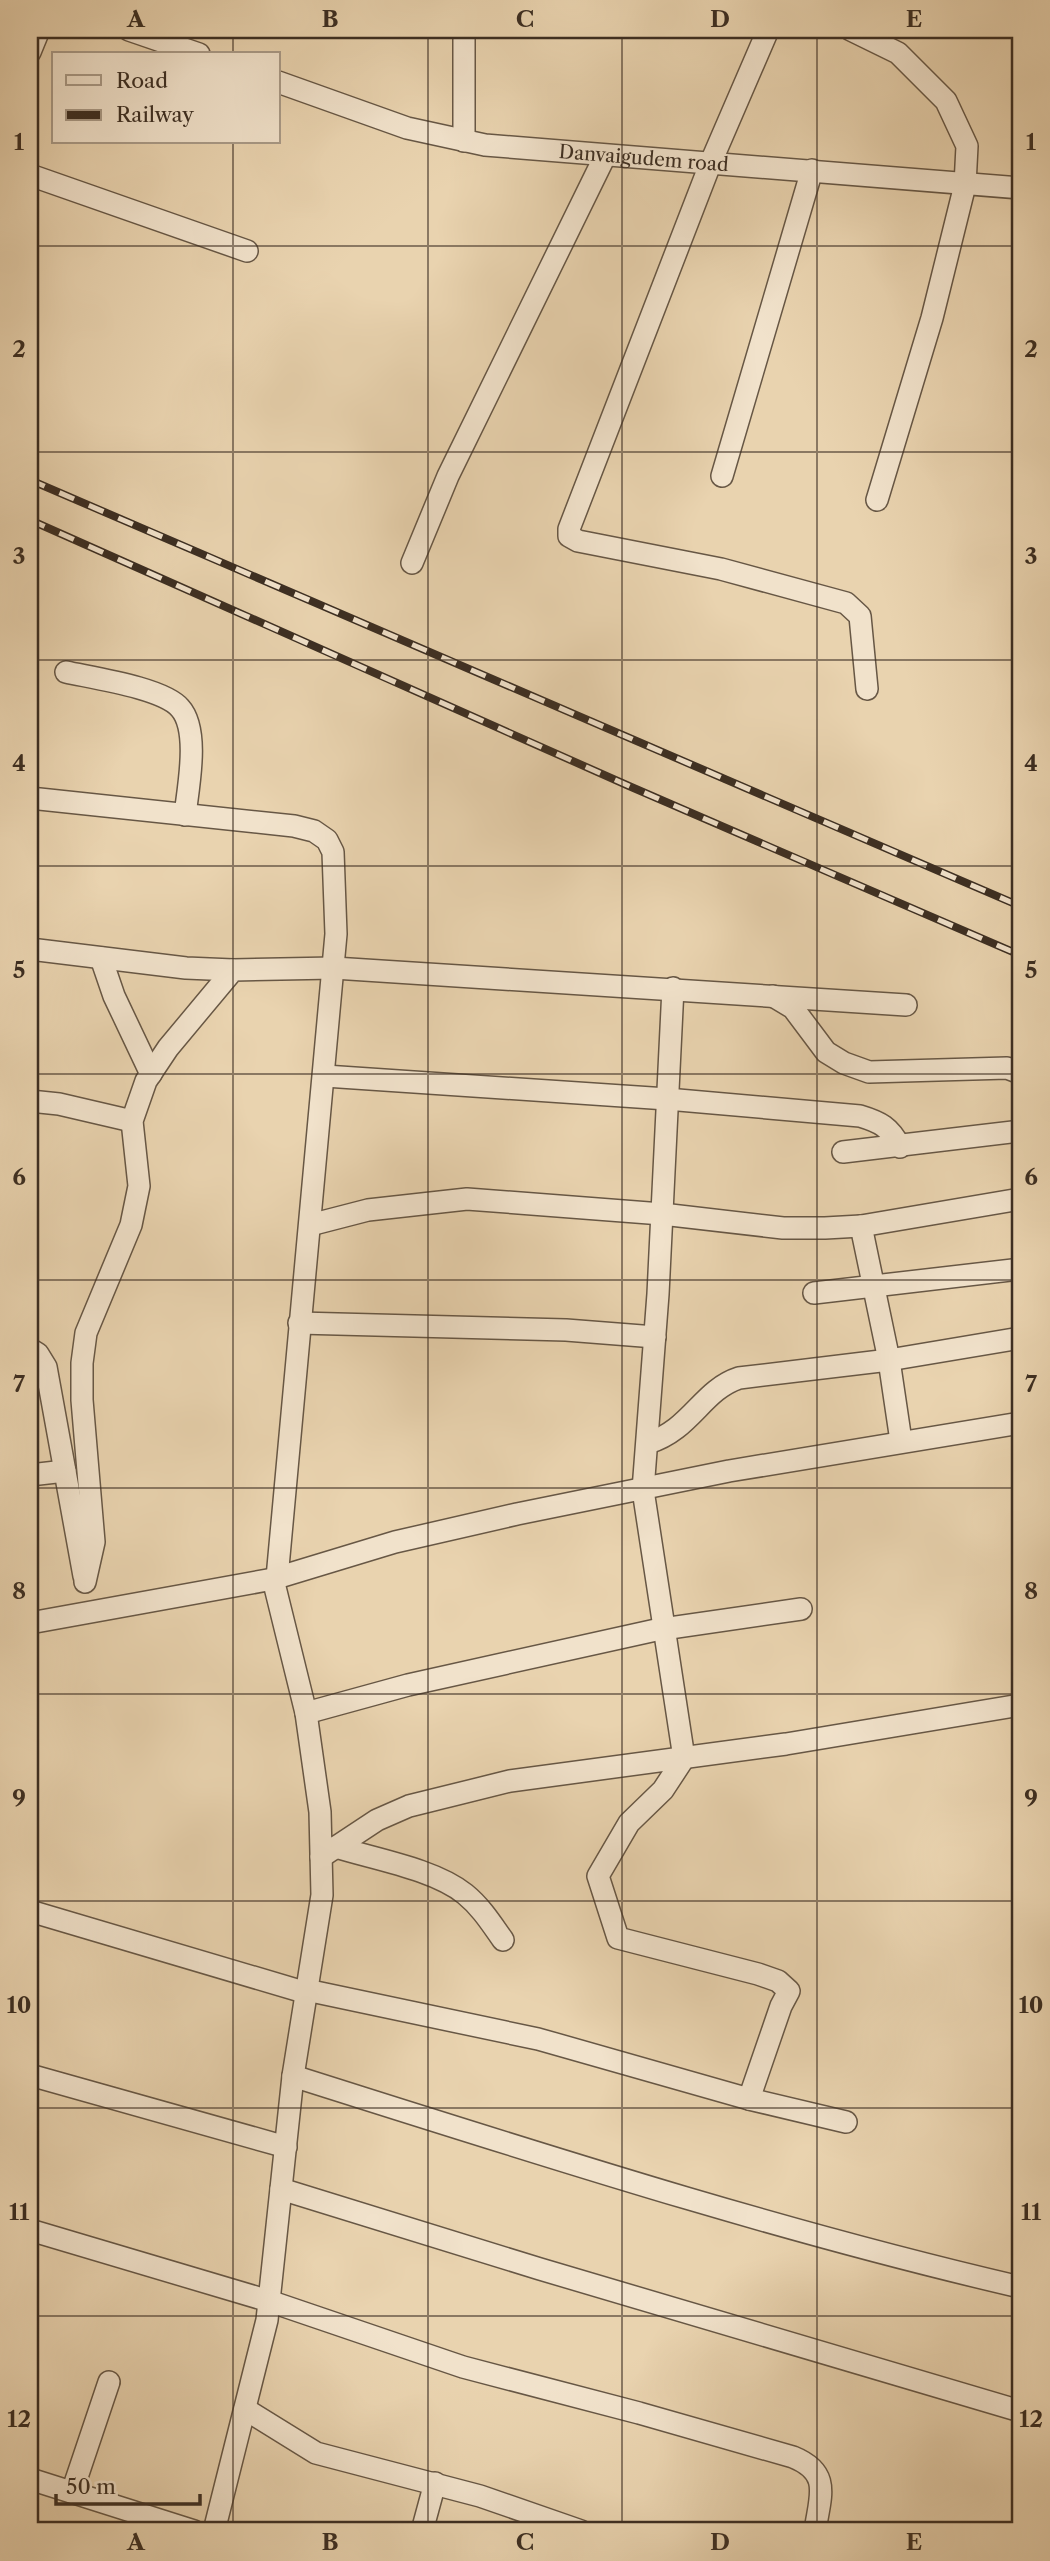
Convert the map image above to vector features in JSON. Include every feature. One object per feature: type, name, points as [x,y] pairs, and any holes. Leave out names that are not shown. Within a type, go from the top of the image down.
[{"type":"street","points":[[30,52],[39,30]]},
{"type":"street","points":[[130,30],[193,52]]},
{"type":"street","points":[[464,30],[464,141]]},
{"type":"street","points":[[768,30],[711,162],[608,421],[569,529],[569,536],[578,541],[721,569],[846,603],[860,616],[867,689]]},
{"type":"street","points":[[851,30],[898,52],[946,101],[967,146],[965,185],[932,318],[877,500]]},
{"type":"street","name":"Danvaigudem road","points":[[280,83],[407,128],[464,141],[605,156],[711,162],[1020,188]]},
{"type":"street","points":[[412,563],[448,476],[605,156]]},
{"type":"street","points":[[722,476],[812,170]]},
{"type":"street","points":[[30,174],[247,251]]},
{"type":"street","points":[[66,672],[162,697],[180,708],[191,741],[185,815]]},
{"type":"street","points":[[30,799],[294,826],[314,831],[327,840],[333,852],[334,968],[275,1578],[306,1713],[320,1812],[329,1852],[293,2076],[269,2301],[215,2531]]},
{"type":"street","points":[[30,949],[186,968],[334,968],[906,1005]]},
{"type":"street","points":[[101,958],[114,996],[151,1074]]},
{"type":"street","points":[[85,1581],[94,1542],[82,1401],[82,1363],[86,1333],[131,1225],[139,1186],[132,1121],[151,1074],[167,1048],[233,970]]},
{"type":"street","points":[[673,988],[656,1337],[643,1490],[684,1758],[663,1790],[629,1823],[598,1876],[618,1938],[758,1974],[778,1981],[789,1991],[781,2006],[750,2099]]},
{"type":"street","points":[[771,995],[793,1008],[826,1052],[844,1063],[869,1072],[1007,1068],[1020,1073]]},
{"type":"street","points":[[325,1076],[860,1115],[891,1130],[900,1147]]},
{"type":"street","points":[[30,1101],[59,1104],[132,1121]]},
{"type":"street","points":[[843,1152],[1020,1131]]},
{"type":"street","points":[[310,1224],[369,1210],[467,1199],[662,1214],[783,1228],[860,1226],[1020,1199]]},
{"type":"street","points":[[860,1226],[889,1360],[901,1441]]},
{"type":"street","points":[[814,1293],[1020,1269]]},
{"type":"street","points":[[299,1323],[566,1329],[656,1337]]},
{"type":"street","points":[[648,1443],[665,1438],[681,1428],[728,1381],[889,1360],[1020,1338]]},
{"type":"street","points":[[30,1349],[38,1353],[46,1367],[85,1581],[88,1612]]},
{"type":"street","points":[[30,1623],[275,1578],[395,1542],[729,1471],[1020,1423]]},
{"type":"street","points":[[30,1475],[65,1471]]},
{"type":"street","points":[[306,1713],[408,1685],[665,1628],[801,1609]]},
{"type":"street","points":[[329,1852],[377,1820],[409,1806],[510,1781],[684,1758],[1020,1705]]},
{"type":"street","points":[[329,1852],[439,1879],[463,1892],[484,1911],[503,1940]]},
{"type":"street","points":[[30,1911],[307,1993],[311,1991],[538,2039],[750,2099],[846,2122]]},
{"type":"street","points":[[30,2075],[286,2147]]},
{"type":"street","points":[[293,2076],[595,2171],[925,2265],[1020,2287]]},
{"type":"street","points":[[281,2189],[1020,2411]]},
{"type":"street","points":[[30,2230],[269,2301],[463,2367],[639,2413],[802,2461],[818,2472],[822,2488],[815,2531]]},
{"type":"street","points":[[72,2492],[109,2382]]},
{"type":"street","points":[[245,2409],[316,2453],[435,2483],[581,2531]]},
{"type":"street","points":[[30,2479],[194,2531]]},
{"type":"street","points":[[422,2531],[435,2483]]},
{"type":"railway","points":[[30,480],[1020,906]]},
{"type":"railway","points":[[30,520],[629,786],[1020,955]]}]
